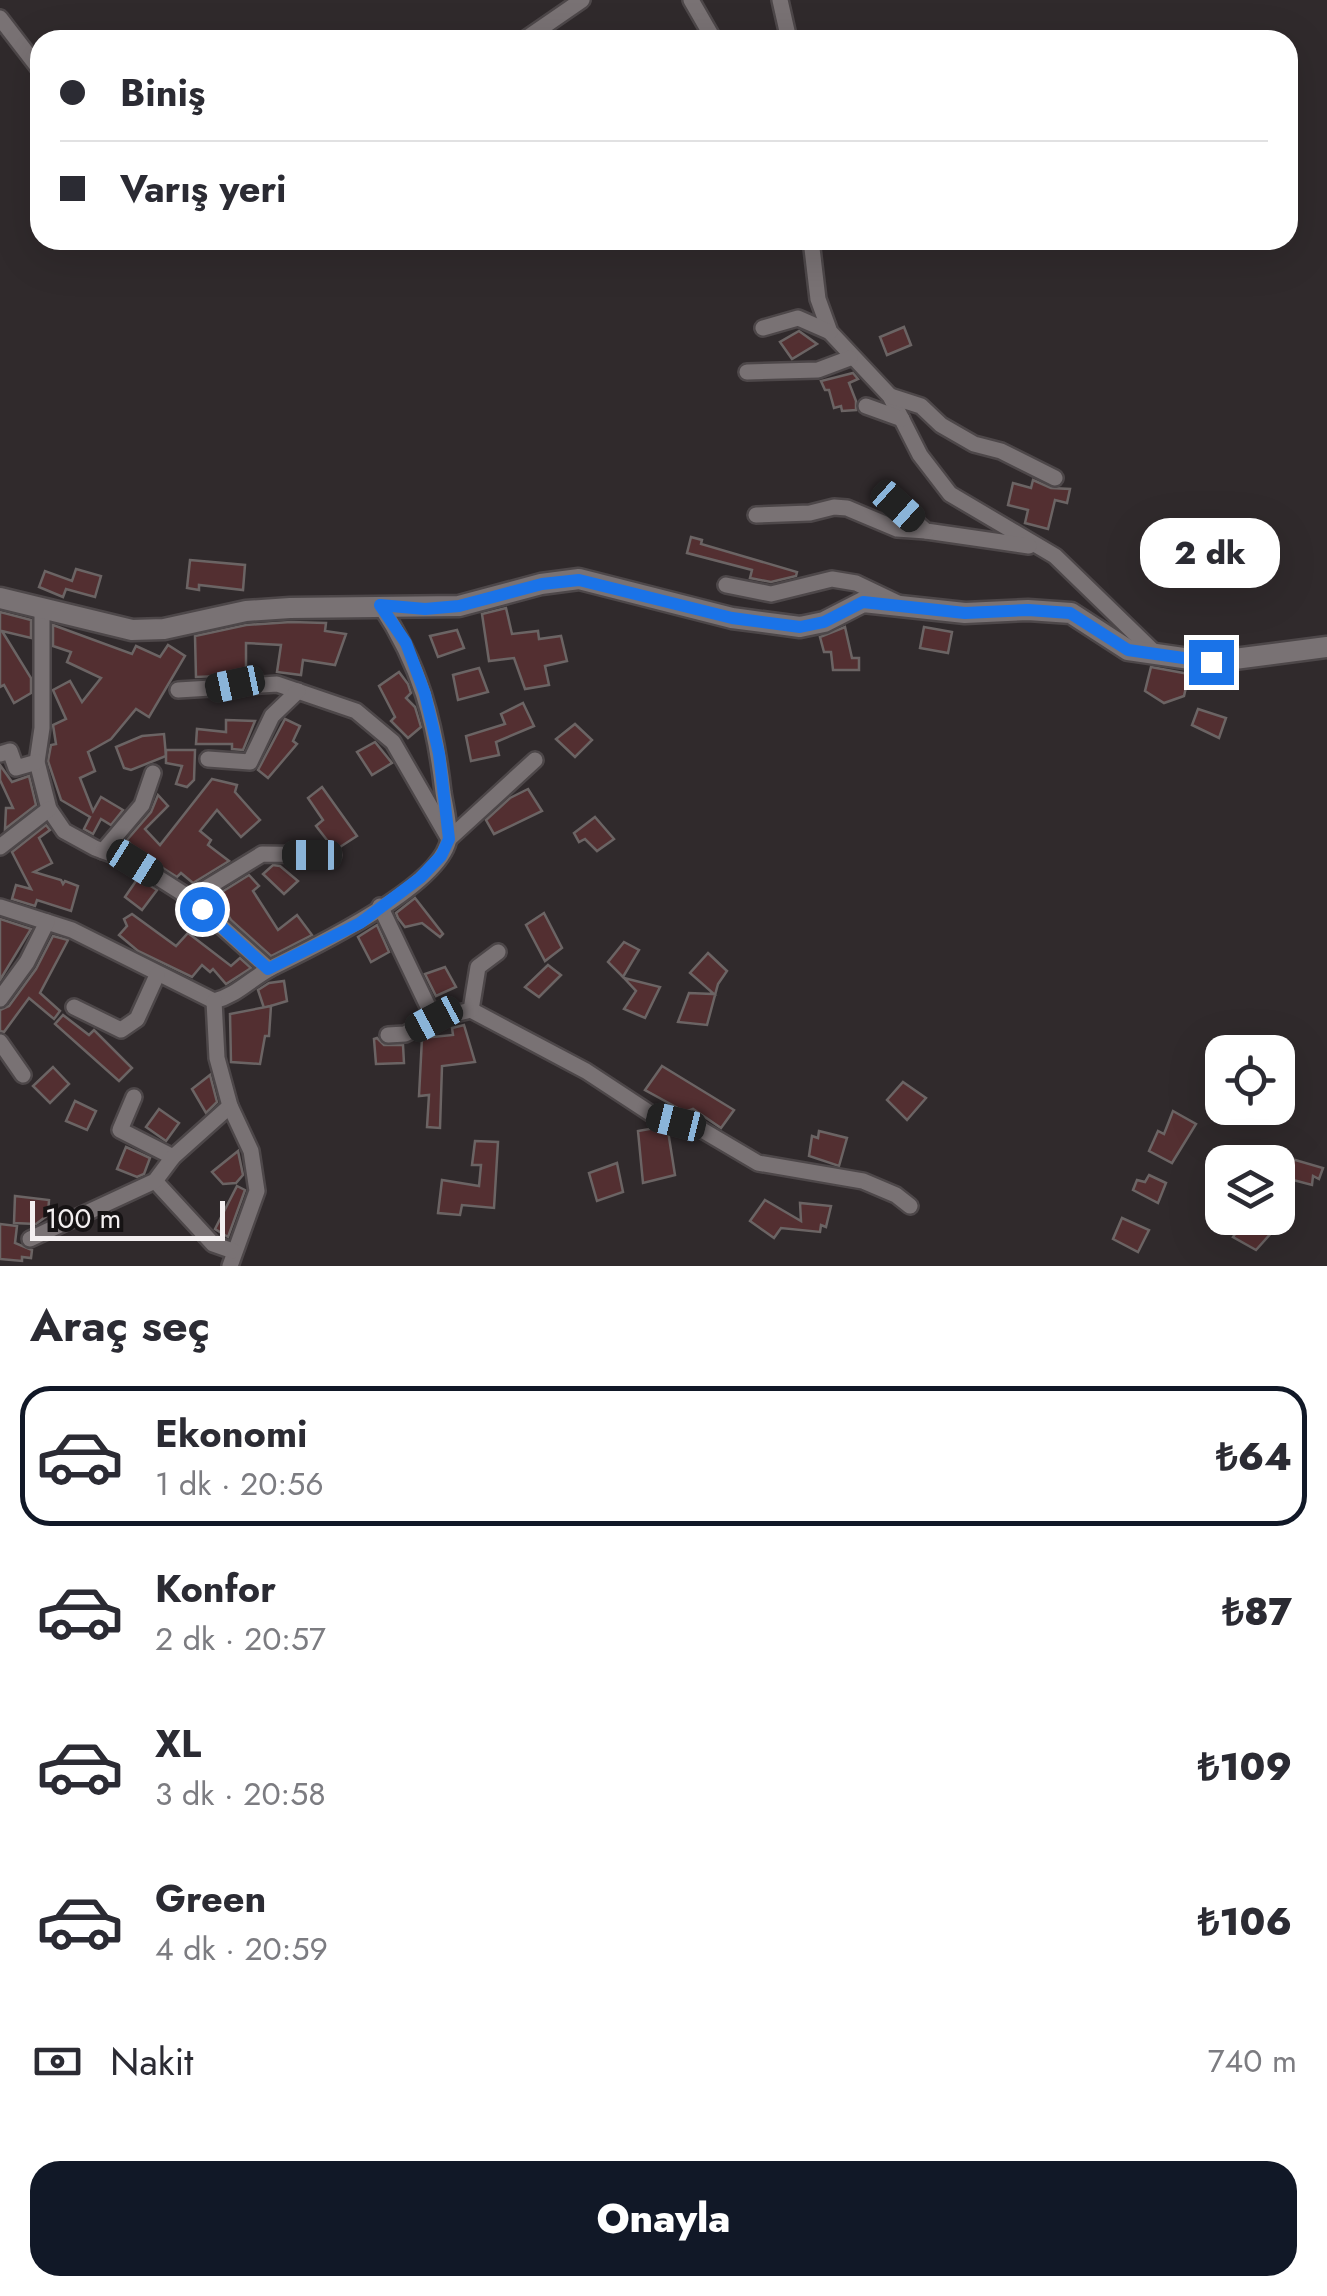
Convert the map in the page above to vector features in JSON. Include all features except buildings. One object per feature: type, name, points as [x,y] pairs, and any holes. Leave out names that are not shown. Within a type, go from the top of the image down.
[{"type":"main road","points":[[0,598],[132,630],[164,629],[246,612],[380,605],[425,609],[459,606],[542,584],[579,580],[732,618],[800,627],[824,622],[863,602],[907,609],[1070,613],[1128,650],[1159,657],[1211,662],[1327,647]]},
{"type":"street","points":[[538,30],[582,0]]},
{"type":"street","points":[[690,0],[708,30]]},
{"type":"street","points":[[780,0],[787,30]]},
{"type":"street","points":[[0,18],[30,57]]},
{"type":"street","points":[[812,250],[818,299],[830,332],[850,358],[890,396],[920,455],[950,494],[1055,556],[1159,657]]},
{"type":"street","points":[[763,328],[798,318],[830,332]]},
{"type":"street","points":[[747,372],[818,370],[850,358]]},
{"type":"street","points":[[890,396],[920,406],[941,425],[974,444],[1001,451],[1055,478]]},
{"type":"street","points":[[866,406],[902,419]]},
{"type":"street","points":[[898,506],[926,531]]},
{"type":"street","points":[[756,515],[798,514],[834,507],[897,530],[1034,546]]},
{"type":"street","points":[[726,585],[771,594],[832,579],[882,593],[907,609]]},
{"type":"street","points":[[380,605],[406,643],[425,694],[439,754],[449,839]]},
{"type":"street","points":[[42,608],[42,728],[37,762],[49,809],[64,831],[135,863],[190,898],[268,969]]},
{"type":"street","points":[[178,690],[277,684],[356,710],[393,742],[449,839]]},
{"type":"street","points":[[208,759],[250,762],[272,716],[298,691]]},
{"type":"street","points":[[0,754],[10,751],[16,768],[37,762]]},
{"type":"street","points":[[0,907],[72,930],[214,1001],[233,996],[268,969],[320,946],[380,906],[441,856],[449,839],[535,760]]},
{"type":"street","points":[[103,851],[142,805],[153,773]]},
{"type":"street","points":[[0,847],[49,809]]},
{"type":"street","points":[[190,898],[262,854],[333,855]]},
{"type":"street","points":[[380,906],[434,1019]]},
{"type":"street","points":[[0,999],[27,962],[47,922]]},
{"type":"street","points":[[470,1010],[478,966],[498,952]]},
{"type":"street","points":[[74,1007],[121,1030],[137,1020],[157,975]]},
{"type":"street","points":[[155,1181],[213,1244],[232,1258],[257,1191],[251,1152],[230,1106],[216,1058],[214,1001]]},
{"type":"street","points":[[388,1035],[405,1034],[434,1019],[470,1010],[586,1071],[656,1117],[697,1127],[758,1163],[863,1181],[896,1195],[910,1206]]},
{"type":"street","points":[[0,1042],[22,1075]]},
{"type":"street","points":[[134,1097],[120,1130],[173,1157]]},
{"type":"street","points":[[30,1239],[155,1181],[173,1157],[230,1106]]},
{"type":"route","points":[[202,909],[268,969],[360,923],[420,878],[441,856],[449,839],[439,754],[425,694],[406,643],[380,605],[425,609],[459,606],[542,584],[579,580],[732,618],[800,627],[824,622],[863,602],[965,613],[1028,610],[1070,613],[1128,650],[1211,662]]}]
